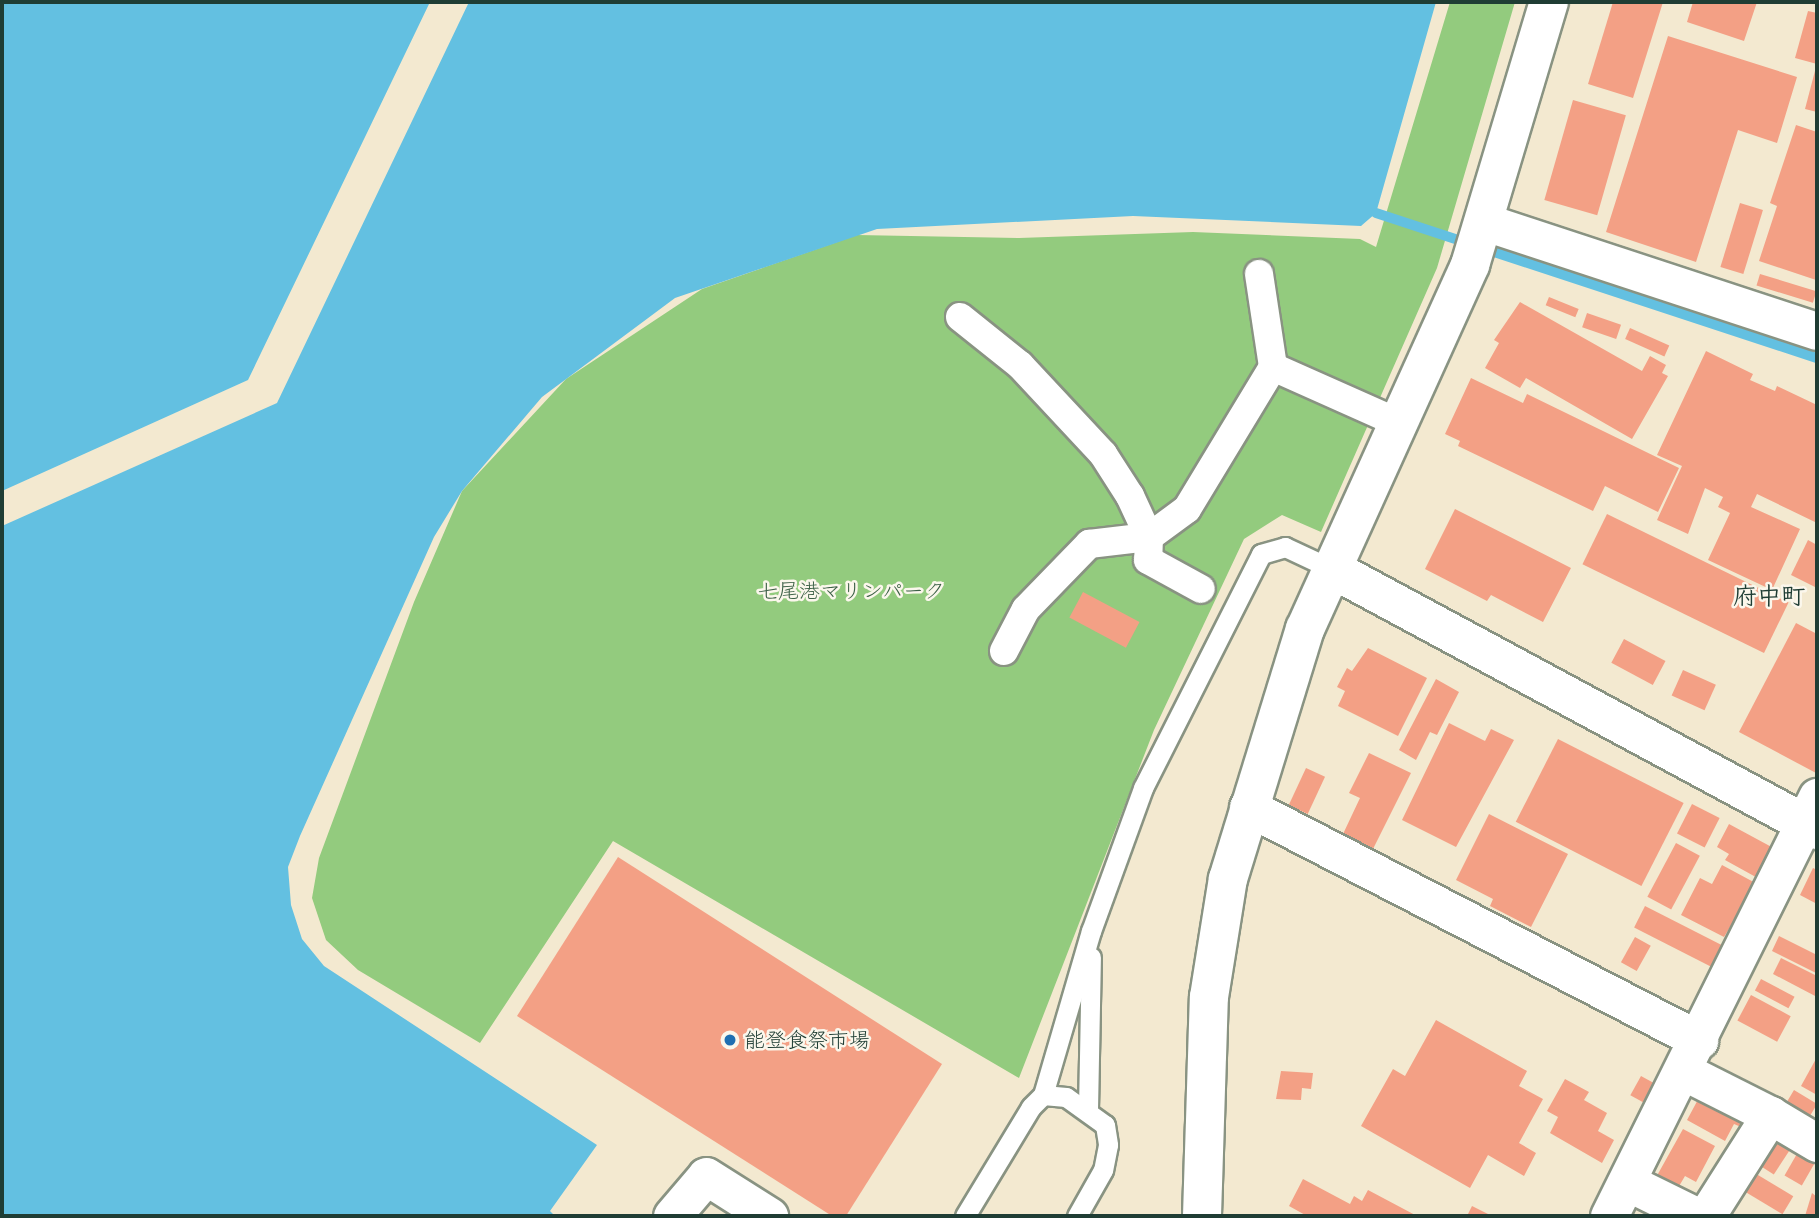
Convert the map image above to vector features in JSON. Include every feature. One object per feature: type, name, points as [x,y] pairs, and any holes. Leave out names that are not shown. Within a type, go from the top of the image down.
[{"type":"street","points":[[1202,1216],[1209,997],[1228,879],[1248,807],[1305,629],[1334,570],[1479,239],[1549,2]]},
{"type":"street","points":[[1479,239],[1817,331]]},
{"type":"street","points":[[1003,651],[1026,609],[1089,544],[1149,537],[1187,509],[1273,367],[1259,274]]},
{"type":"street","points":[[960,317],[1020,365],[1103,454],[1130,496],[1149,537],[1148,560],[1201,589]]},
{"type":"street","points":[[1273,367],[1399,423]]},
{"type":"street","points":[[1334,570],[1812,817],[1609,1216]]},
{"type":"street","points":[[1248,807],[1331,846],[1691,1055],[1770,1115],[1817,1143]]},
{"type":"street","points":[[1706,1216],[1770,1115]]},
{"type":"street","points":[[672,1216],[706,1175],[769,1216]]},
{"type":"street","points":[[1627,1182],[1696,1216]]},
{"type":"lane","points":[[965,1216],[1031,1107],[1043,1095],[1091,931],[1143,788],[1261,554],[1285,547],[1334,570]]},
{"type":"lane","points":[[1088,1109],[1091,931]]},
{"type":"lane","points":[[1043,1095],[1066,1097],[1088,1109],[1105,1125],[1108,1145],[1102,1170],[1077,1216]]},
{"type":"green space","name":"七尾港マリンパーク","points":[[1450,2],[1515,2],[1437,268],[1321,532],[1282,515],[1244,539],[1154,730],[1019,1078],[613,841],[480,1043],[358,970],[326,940],[312,898],[319,858],[414,602],[462,491],[566,379],[702,289],[857,235],[1019,238],[1193,232],[1360,239],[1376,247]]},
{"type":"water","points":[[2,2],[1436,2],[1376,213],[1361,226],[1133,216],[877,229],[675,298],[542,397],[462,491],[434,537],[300,836],[288,867],[291,905],[302,939],[324,966],[597,1145],[550,1211],[555,1216],[2,1216]]},
{"type":"pier","points":[[430,2],[469,2],[277,403],[2,526],[2,491],[248,380]]},
{"type":"building","points":[[1613,2],[1663,2],[1633,98],[1588,84]]},
{"type":"building","points":[[1693,2],[1757,2],[1744,41],[1687,22]]},
{"type":"building","points":[[1808,11],[1817,13],[1817,64],[1795,58]]},
{"type":"building","points":[[1668,36],[1797,77],[1777,143],[1738,130],[1696,262],[1606,232]]},
{"type":"building","points":[[1817,67],[1817,112],[1805,109]]},
{"type":"building","points":[[1573,100],[1626,115],[1597,215],[1544,200]]},
{"type":"building","points":[[1796,125],[1817,132],[1816,280],[1759,261],[1777,206],[1770,203]]},
{"type":"building","points":[[1740,203],[1763,210],[1743,274],[1720,267]]},
{"type":"building","points":[[1760,274],[1816,291],[1813,303],[1756,285]]},
{"type":"building","points":[[1549,297],[1579,309],[1575,317],[1546,305]]},
{"type":"building","points":[[1520,302],[1642,371],[1650,356],[1666,365],[1662,373],[1668,376],[1632,439],[1526,378],[1520,388],[1485,368],[1499,343],[1494,340]]},
{"type":"building","points":[[1587,313],[1621,325],[1616,339],[1582,327]]},
{"type":"building","points":[[1630,328],[1669,345],[1664,356],[1625,339]]},
{"type":"building","points":[[1706,351],[1753,374],[1750,380],[1775,391],[1777,386],[1817,405],[1817,523],[1757,494],[1751,507],[1800,529],[1772,590],[1708,560],[1730,513],[1718,507],[1723,497],[1705,488],[1688,534],[1657,520],[1682,466],[1657,455]]},
{"type":"building","points":[[1471,378],[1523,403],[1527,394],[1679,468],[1658,512],[1605,486],[1593,511],[1458,446],[1460,441],[1445,434]]},
{"type":"building","points":[[1455,509],[1571,568],[1543,622],[1491,595],[1487,601],[1425,569]]},
{"type":"building","points":[[1607,514],[1789,603],[1764,653],[1582,564]]},
{"type":"building","points":[[1808,540],[1817,545],[1817,588],[1791,575]]},
{"type":"building","points":[[1083,592],[1140,622],[1126,648],[1069,618]]},
{"type":"building","points":[[1796,623],[1817,634],[1816,773],[1739,732]]},
{"type":"building","points":[[1624,639],[1665,661],[1653,685],[1611,663]]},
{"type":"building","points":[[1368,648],[1427,678],[1398,736],[1338,706],[1345,691],[1337,687],[1347,668],[1352,671]]},
{"type":"building","points":[[1683,670],[1716,685],[1704,710],[1672,696]]},
{"type":"building","points":[[1436,679],[1459,692],[1437,735],[1430,732],[1416,760],[1399,750]]},
{"type":"building","points":[[1449,723],[1485,741],[1491,729],[1514,740],[1456,847],[1402,820]]},
{"type":"building","points":[[1558,739],[1684,803],[1641,886],[1516,822]]},
{"type":"building","points":[[1369,753],[1411,773],[1373,849],[1343,834],[1360,798],[1349,793]]},
{"type":"building","points":[[1306,768],[1325,777],[1308,814],[1289,805]]},
{"type":"building","points":[[1692,804],[1720,818],[1705,847],[1677,833]]},
{"type":"building","points":[[1489,814],[1568,854],[1531,927],[1490,906],[1493,899],[1456,880]]},
{"type":"building","points":[[1729,824],[1779,851],[1763,881],[1725,860],[1729,854],[1717,847]]},
{"type":"building","points":[[1676,843],[1700,856],[1671,910],[1647,897]]},
{"type":"building","name":"能登食祭市場","points":[[618,857],[942,1064],[846,1216],[832,1216],[517,1016]]},
{"type":"building","points":[[1722,865],[1761,886],[1737,931],[1730,927],[1724,937],[1681,915],[1700,878],[1712,884]]},
{"type":"building","points":[[1813,868],[1817,870],[1817,904],[1800,895]]},
{"type":"building","points":[[1645,906],[1727,948],[1716,969],[1634,927]]},
{"type":"building","points":[[1779,936],[1817,955],[1816,973],[1772,951]]},
{"type":"building","points":[[1635,937],[1651,946],[1637,971],[1621,962]]},
{"type":"building","points":[[1781,958],[1817,976],[1817,997],[1773,974]]},
{"type":"building","points":[[1761,979],[1795,997],[1788,1008],[1755,990]]},
{"type":"building","points":[[1751,995],[1791,1016],[1777,1042],[1737,1021]]},
{"type":"building","points":[[1436,1020],[1527,1071],[1519,1086],[1543,1099],[1519,1143],[1536,1153],[1524,1176],[1488,1155],[1470,1188],[1361,1126],[1393,1069],[1405,1076]]},
{"type":"building","points":[[1817,1057],[1817,1095],[1801,1086]]},
{"type":"building","points":[[1281,1071],[1313,1073],[1311,1089],[1302,1088],[1301,1100],[1276,1099]]},
{"type":"building","points":[[1641,1076],[1663,1088],[1652,1107],[1630,1095]]},
{"type":"building","points":[[1565,1079],[1589,1092],[1584,1100],[1607,1113],[1598,1131],[1614,1140],[1602,1163],[1550,1133],[1558,1117],[1547,1111]]},
{"type":"building","points":[[1794,1090],[1817,1104],[1807,1121],[1784,1107]]},
{"type":"building","points":[[1701,1094],[1746,1118],[1741,1127],[1734,1124],[1725,1141],[1687,1120]]},
{"type":"building","points":[[1683,1129],[1715,1146],[1696,1182],[1685,1176],[1675,1193],[1654,1181]]},
{"type":"building","points":[[1775,1136],[1792,1147],[1774,1175],[1757,1164]]},
{"type":"building","points":[[1798,1152],[1815,1162],[1802,1185],[1784,1175]]},
{"type":"building","points":[[1753,1172],[1793,1196],[1782,1214],[1742,1190]]},
{"type":"building","points":[[1303,1179],[1350,1204],[1354,1196],[1362,1201],[1368,1190],[1417,1216],[1307,1216],[1289,1206]]},
{"type":"building","points":[[1812,1193],[1817,1197],[1817,1216],[1805,1216]]},
{"type":"building","points":[[1472,1206],[1492,1216],[1468,1214]]},
{"type":"waterway","points":[[1376,213],[1468,243]]},
{"type":"waterway","points":[[1482,248],[1817,358]]},
{"type":"place","name":"能登食祭市場","points":[[730,1040]]},
{"type":"district","name":"府中町","points":[[1769,597]]}]
